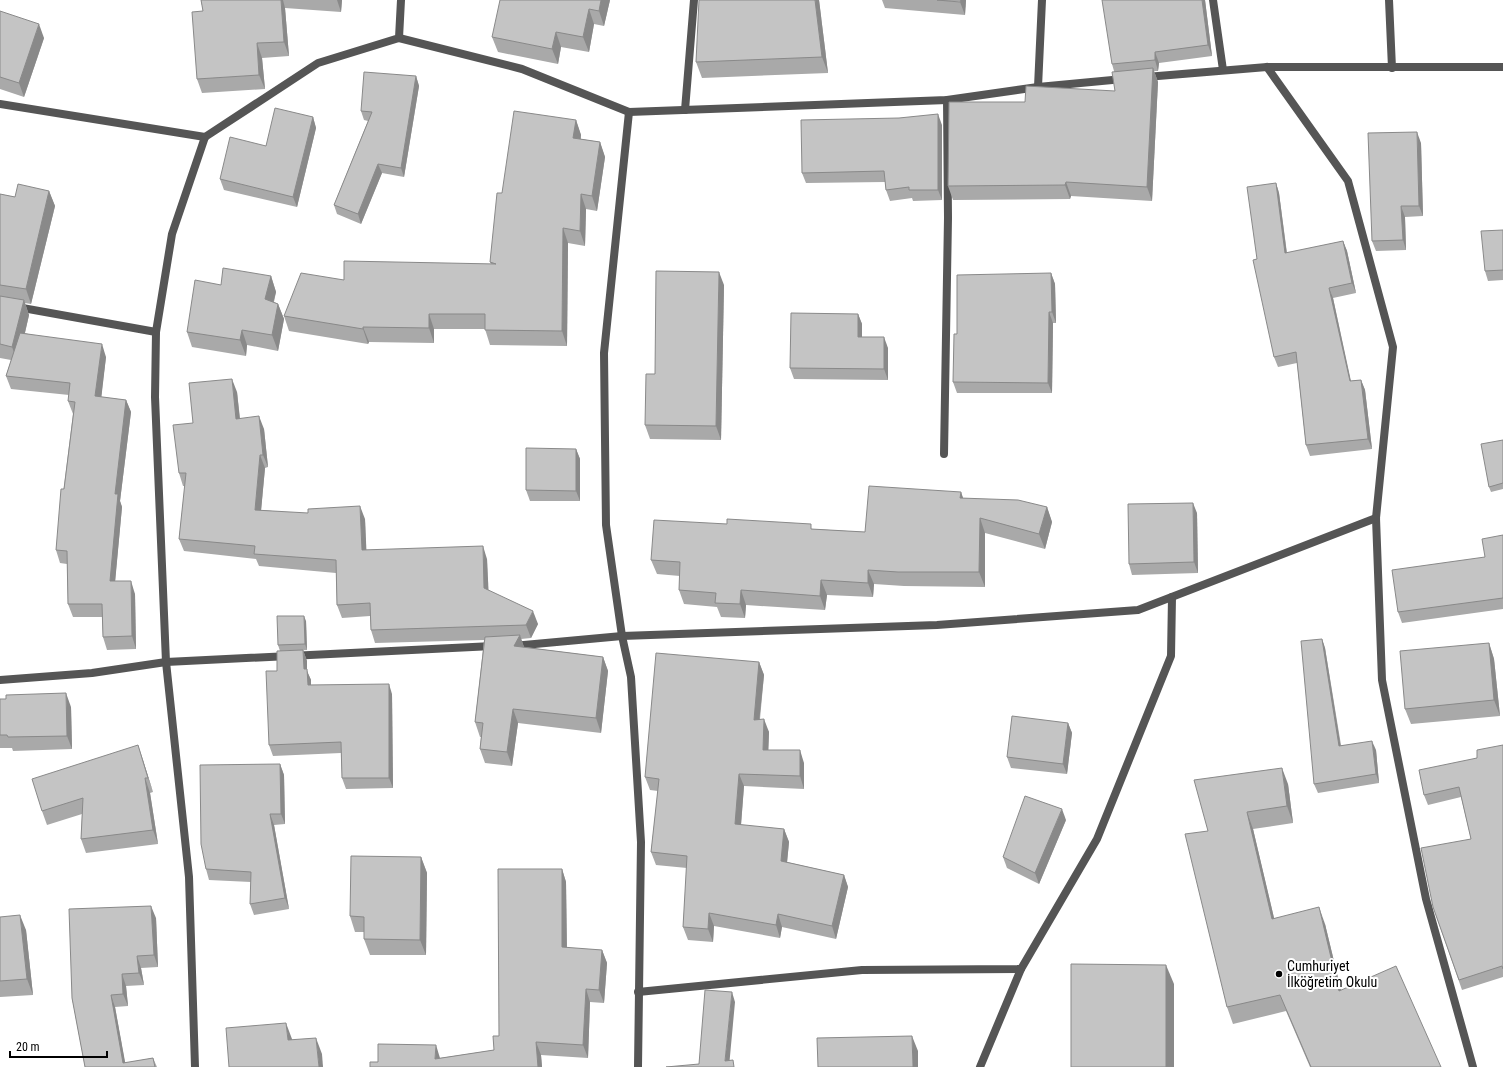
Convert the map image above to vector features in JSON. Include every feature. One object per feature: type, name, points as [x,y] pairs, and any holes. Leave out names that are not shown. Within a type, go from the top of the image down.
[{"type":"street","points":[[399,38],[401,0]]},
{"type":"street","points":[[685,110],[694,0]]},
{"type":"street","points":[[1038,87],[1042,0]]},
{"type":"street","points":[[1213,0],[1223,70]]},
{"type":"street","points":[[1389,0],[1392,68]]},
{"type":"street","points":[[195,1067],[189,877],[166,662],[155,397],[156,332],[172,234],[205,137],[318,63],[399,38],[522,69],[629,112],[947,100],[1038,87],[1268,67],[1503,67]]},
{"type":"street","points":[[1268,67],[1348,181],[1393,347],[1376,518],[1382,680],[1426,899],[1473,1067]]},
{"type":"street","points":[[944,454],[948,218],[947,100]]},
{"type":"street","points":[[0,104],[205,137]]},
{"type":"street","points":[[629,112],[604,354],[606,525],[622,636],[631,677],[641,842],[638,1067]]},
{"type":"street","points":[[0,304],[156,332]]},
{"type":"street","points":[[0,680],[92,673],[166,662],[516,646],[622,636],[937,625],[1138,610],[1376,518]]},
{"type":"street","points":[[980,1067],[1021,969],[1098,839],[1171,656],[1172,597]]},
{"type":"street","points":[[638,992],[862,970],[1021,969]]},
{"type":"building","points":[[201,0],[281,0],[284,42],[257,43],[259,75],[197,79],[192,12],[203,11]]},
{"type":"building","points":[[500,0],[601,0],[599,11],[589,9],[583,37],[556,32],[552,49],[492,37]]},
{"type":"building","points":[[699,0],[815,0],[822,57],[696,62]]},
{"type":"building","points":[[937,0],[961,0],[960,2]]},
{"type":"building","points":[[1102,0],[1202,0],[1208,45],[1155,52],[1155,60],[1112,64]]},
{"type":"building","points":[[0,11],[39,24],[19,83],[0,77]]},
{"type":"building","points":[[1153,68],[1147,187],[1066,182],[1065,185],[948,186],[949,102],[1025,102],[1026,86],[1115,91],[1112,72]]},
{"type":"building","points":[[364,72],[416,76],[401,168],[378,164],[358,214],[334,205],[372,112],[361,111]]},
{"type":"building","points":[[275,108],[313,117],[293,197],[220,179],[230,137],[266,146]]},
{"type":"building","points":[[514,111],[576,120],[573,138],[600,142],[592,196],[581,194],[580,231],[563,228],[562,331],[485,330],[485,314],[429,314],[429,328],[363,327],[363,329],[284,316],[301,273],[344,280],[344,261],[496,264],[490,262],[497,193],[502,193]]},
{"type":"building","points":[[938,114],[938,190],[909,190],[909,187],[886,190],[884,171],[802,173],[801,120],[899,118]]},
{"type":"building","points":[[1417,132],[1419,206],[1401,206],[1403,240],[1372,241],[1368,133]]},
{"type":"building","points":[[1276,183],[1285,253],[1343,241],[1352,283],[1329,288],[1350,381],[1361,380],[1368,439],[1306,445],[1296,352],[1274,357],[1253,260],[1257,259],[1247,187]]},
{"type":"building","points":[[18,184],[49,191],[26,289],[0,285],[0,194],[15,197]]},
{"type":"building","points":[[1503,230],[1503,270],[1485,271],[1481,231]]},
{"type":"building","points":[[223,268],[271,276],[265,299],[278,304],[272,335],[242,330],[240,340],[187,332],[195,280],[221,285]]},
{"type":"building","points":[[656,271],[719,272],[716,426],[645,425],[646,374],[655,374]]},
{"type":"building","points":[[1051,273],[1052,312],[1049,312],[1048,383],[953,382],[954,334],[957,334],[957,275]]},
{"type":"building","points":[[0,296],[24,300],[12,347],[0,344]]},
{"type":"building","points":[[791,313],[858,314],[858,337],[884,337],[884,369],[790,368]]},
{"type":"building","points":[[20,333],[102,344],[95,396],[126,400],[115,494],[118,494],[110,581],[131,581],[132,636],[103,637],[102,604],[68,604],[67,551],[56,550],[61,489],[64,489],[75,402],[68,401],[70,383],[6,376]]},
{"type":"building","points":[[232,379],[236,419],[259,416],[263,455],[260,455],[255,510],[308,513],[308,509],[360,506],[362,550],[483,546],[484,588],[533,611],[526,625],[371,630],[370,603],[337,605],[336,560],[254,554],[255,546],[179,539],[186,473],[179,473],[173,425],[193,423],[189,383]]},
{"type":"building","points":[[1503,440],[1503,483],[1489,487],[1481,444]]},
{"type":"building","points":[[526,448],[576,449],[576,491],[526,490]]},
{"type":"building","points":[[869,486],[961,492],[960,498],[1018,500],[1047,507],[1039,534],[980,518],[979,572],[898,572],[868,570],[868,583],[821,580],[820,596],[741,590],[740,604],[715,603],[716,593],[679,590],[680,562],[651,560],[654,520],[727,524],[727,519],[811,524],[811,529],[865,532]]},
{"type":"building","points":[[1193,503],[1194,562],[1129,564],[1128,504]]},
{"type":"building","points":[[1503,535],[1503,598],[1398,612],[1392,570],[1485,557],[1482,539]]},
{"type":"building","points":[[277,616],[304,616],[305,644],[278,645]]},
{"type":"building","points":[[520,635],[514,646],[603,657],[596,718],[513,709],[507,752],[480,749],[483,723],[475,722],[485,637]]},
{"type":"building","points":[[1322,639],[1339,746],[1372,741],[1376,774],[1314,784],[1301,641]]},
{"type":"building","points":[[1489,643],[1494,700],[1405,709],[1400,651]]},
{"type":"building","points":[[303,650],[304,669],[307,669],[308,685],[389,684],[389,778],[342,778],[341,742],[269,745],[266,671],[277,671],[277,651]]},
{"type":"building","points":[[656,653],[759,662],[754,720],[764,719],[763,750],[800,750],[800,776],[739,774],[735,824],[784,829],[781,861],[844,875],[832,926],[778,914],[776,925],[709,913],[708,929],[683,927],[687,856],[651,852],[659,779],[645,777]]},
{"type":"building","points":[[66,693],[67,736],[8,737],[7,735],[0,735],[0,699],[6,699],[6,695]]},
{"type":"building","points":[[1012,716],[1068,723],[1063,764],[1007,757]]},
{"type":"building","points":[[138,745],[148,778],[145,778],[153,830],[81,839],[83,798],[42,811],[32,779]]},
{"type":"building","points":[[1503,745],[1503,969],[1502,966],[1459,980],[1433,907],[1421,848],[1471,839],[1459,787],[1424,795],[1419,770],[1477,758],[1477,750]]},
{"type":"building","points":[[280,764],[281,814],[270,814],[285,898],[250,904],[251,872],[206,869],[201,844],[200,765]]},
{"type":"building","points":[[1282,768],[1287,806],[1247,812],[1272,919],[1319,907],[1339,991],[1396,966],[1441,1067],[1311,1067],[1280,995],[1227,1007],[1185,834],[1208,831],[1194,780]]},
{"type":"building","points":[[1025,796],[1062,809],[1035,873],[1003,857]]},
{"type":"building","points":[[351,856],[421,857],[420,940],[364,939],[364,917],[350,916]]},
{"type":"building","points":[[498,869],[562,869],[562,947],[602,950],[599,990],[586,989],[583,1045],[536,1042],[538,1067],[370,1067],[370,1062],[378,1062],[378,1044],[436,1045],[435,1059],[494,1050],[493,1036],[499,1036]]},
{"type":"building","points":[[151,906],[154,955],[137,956],[139,973],[122,974],[123,994],[111,995],[123,1063],[153,1058],[155,1067],[85,1067],[72,998],[69,909]]},
{"type":"building","points":[[20,915],[27,979],[0,981],[0,917]]},
{"type":"building","points":[[1071,964],[1166,965],[1166,1067],[1071,1067]]},
{"type":"building","points":[[705,990],[732,992],[725,1061],[733,1060],[734,1067],[666,1067],[699,1064]]},
{"type":"building","points":[[286,1023],[288,1040],[316,1038],[319,1067],[229,1067],[226,1028]]},
{"type":"building","points":[[912,1036],[913,1067],[818,1067],[817,1038]]},
{"type":"place","name":"Cumhuriyet İlköğretim Okulu","points":[[1279,974]]}]
